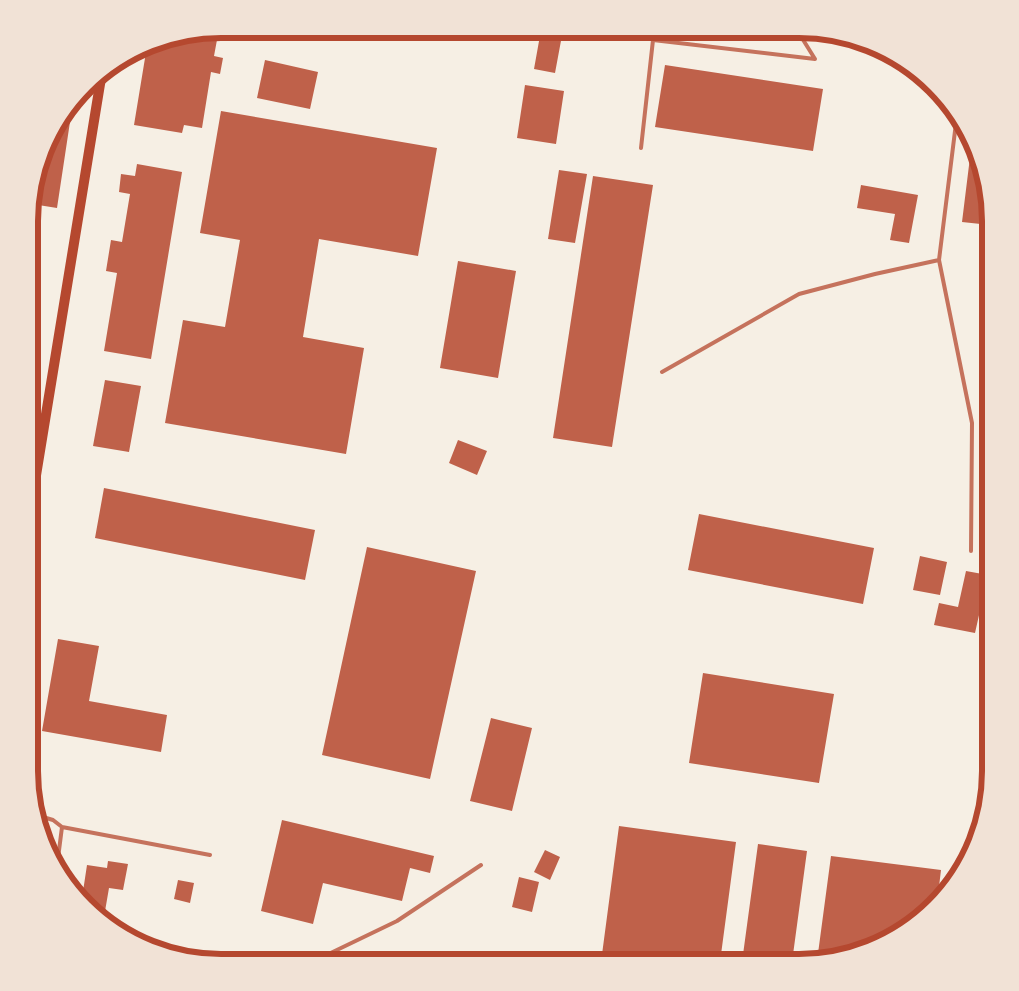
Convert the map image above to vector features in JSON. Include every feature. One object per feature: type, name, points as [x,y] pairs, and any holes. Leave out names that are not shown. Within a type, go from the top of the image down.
[{"type":"main road","points":[[38,463],[100,83]]},
{"type":"lane","points":[[641,148],[653,40],[815,58],[801,38]]},
{"type":"lane","points":[[956,127],[939,260],[972,423],[971,551]]},
{"type":"lane","points":[[662,372],[799,294],[939,260]]},
{"type":"lane","points":[[44,817],[53,820],[62,827],[210,856]]},
{"type":"lane","points":[[58,855],[62,827]]},
{"type":"lane","points":[[329,954],[397,921],[481,865]]},
{"type":"building","points":[[217,38],[214,56],[223,58],[220,74],[211,72],[202,128],[184,125],[182,133],[134,125],[146,53],[185,41]]},
{"type":"building","points":[[540,38],[562,38],[555,73],[534,69]]},
{"type":"building","points":[[265,60],[318,72],[310,109],[257,98]]},
{"type":"building","points":[[665,65],[823,89],[813,151],[655,127]]},
{"type":"building","points":[[525,85],[564,91],[556,144],[517,138]]},
{"type":"building","points":[[221,111],[437,148],[418,256],[319,239],[303,337],[364,348],[346,454],[165,423],[183,320],[225,327],[240,240],[200,233]]},
{"type":"building","points":[[71,115],[57,208],[38,205],[39,197],[51,151]]},
{"type":"building","points":[[970,157],[978,185],[982,224],[962,222]]},
{"type":"building","points":[[137,164],[182,172],[151,359],[104,351],[117,273],[106,271],[111,240],[122,242],[130,194],[119,192],[121,174],[135,176]]},
{"type":"building","points":[[559,170],[587,174],[575,243],[548,239]]},
{"type":"building","points":[[593,176],[653,185],[612,447],[553,438]]},
{"type":"building","points":[[861,185],[918,195],[909,243],[890,240],[895,214],[857,208]]},
{"type":"building","points":[[458,261],[516,271],[498,378],[440,368]]},
{"type":"building","points":[[105,380],[141,386],[129,452],[93,446]]},
{"type":"building","points":[[458,440],[487,451],[477,475],[449,463]]},
{"type":"building","points":[[104,488],[315,530],[305,580],[95,538]]},
{"type":"building","points":[[699,514],[874,548],[863,604],[688,570]]},
{"type":"building","points":[[367,547],[476,571],[430,779],[322,755]]},
{"type":"building","points":[[920,556],[947,562],[940,595],[913,590]]},
{"type":"building","points":[[966,571],[982,574],[982,602],[975,633],[934,625],[939,603],[958,607]]},
{"type":"building","points":[[58,639],[99,646],[89,701],[167,715],[161,752],[42,731]]},
{"type":"building","points":[[703,673],[834,694],[819,783],[689,763]]},
{"type":"building","points":[[491,718],[532,728],[512,811],[470,801]]},
{"type":"building","points":[[282,820],[434,856],[430,873],[410,868],[402,901],[323,883],[313,924],[261,911]]},
{"type":"building","points":[[619,826],[736,842],[721,954],[602,954]]},
{"type":"building","points":[[758,844],[807,851],[793,954],[743,954]]},
{"type":"building","points":[[545,850],[560,857],[550,880],[534,872]]},
{"type":"building","points":[[831,856],[941,870],[939,888],[928,900],[900,923],[879,935],[857,944],[818,952]]},
{"type":"building","points":[[108,861],[128,864],[123,890],[109,888],[105,912],[83,891],[87,865],[107,868]]},
{"type":"building","points":[[519,877],[539,882],[532,912],[512,907]]},
{"type":"building","points":[[178,880],[194,883],[190,903],[174,899]]},
{"type":"building","points":[[426,952],[442,954],[426,954]]}]
